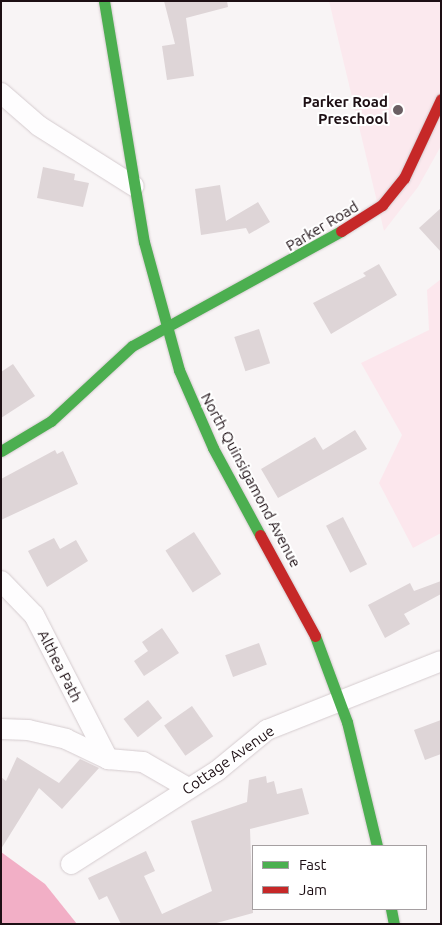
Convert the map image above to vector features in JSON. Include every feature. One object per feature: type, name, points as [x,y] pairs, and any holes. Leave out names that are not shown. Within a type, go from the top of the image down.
[{"type":"main road","name":"North Quinsigamond Avenue","points":[[104,1],[134,186],[166,324],[200,420],[301,603],[340,699],[377,845]]},
{"type":"main road","name":"Parker Road","points":[[1,451],[51,421],[132,346],[166,324],[303,256],[382,205],[404,178],[441,99]]},
{"type":"main road","points":[[391,910],[394,924]]},
{"type":"street","points":[[1,93],[39,126],[134,186]]},
{"type":"street","name":"Althea Path","points":[[1,581],[34,615],[108,760]]},
{"type":"street","name":"Cottage Avenue","points":[[71,864],[188,788],[267,730],[340,699],[441,661]]},
{"type":"street","points":[[1,729],[28,730],[66,739],[108,760],[143,762],[188,788]]},
{"type":"shaded area","name":"Parker Road Preschool","points":[[329,1],[441,1],[441,146],[418,187],[384,231]]},
{"type":"shaded area","points":[[441,279],[441,533],[413,548],[379,483],[402,435],[361,363],[429,330],[427,290]]},
{"type":"shaded area","points":[[1,852],[45,884],[77,924],[1,924]]},
{"type":"building","points":[[164,1],[227,1],[228,7],[186,18],[194,76],[167,80],[162,46],[175,44]]},
{"type":"building","points":[[43,167],[75,174],[74,180],[89,183],[83,207],[37,198]]},
{"type":"building","points":[[220,185],[226,221],[258,202],[270,222],[249,234],[246,228],[201,235],[195,189]]},
{"type":"building","points":[[441,208],[441,252],[419,228]]},
{"type":"building","points":[[379,264],[397,295],[331,334],[313,303],[366,276],[363,273]]},
{"type":"building","points":[[259,329],[270,363],[245,371],[234,337]]},
{"type":"building","points":[[13,364],[35,396],[1,418],[1,372]]},
{"type":"building","points":[[355,430],[367,449],[278,498],[261,469],[315,437],[323,450]]},
{"type":"building","points":[[55,450],[57,454],[63,451],[78,484],[1,520],[1,479]]},
{"type":"building","points":[[343,517],[367,564],[350,573],[326,526]]},
{"type":"building","points":[[194,532],[221,574],[193,592],[165,551]]},
{"type":"building","points":[[54,538],[60,549],[76,540],[88,561],[47,587],[28,551]]},
{"type":"building","points":[[441,581],[441,594],[404,614],[410,624],[385,638],[368,605],[410,583],[414,591]]},
{"type":"building","points":[[162,628],[179,653],[144,676],[134,661],[148,651],[142,642]]},
{"type":"building","points":[[259,643],[267,665],[233,677],[225,655]]},
{"type":"building","points":[[148,700],[162,718],[138,737],[124,719]]},
{"type":"building","points":[[192,706],[213,736],[185,756],[164,726]]},
{"type":"building","points":[[441,720],[441,754],[425,760],[414,730]]},
{"type":"building","points":[[17,757],[59,783],[80,759],[99,768],[62,809],[39,788],[1,849],[1,777],[6,781]]},
{"type":"building","points":[[266,776],[267,783],[274,781],[277,794],[302,788],[309,814],[250,829],[253,913],[213,924],[121,924],[107,896],[99,900],[88,878],[146,851],[155,871],[144,876],[162,914],[212,891],[191,821],[247,802],[249,780]]},
{"type":"traffic: fast","points":[[104,1],[144,242],[179,370],[213,448],[260,535]]},
{"type":"traffic: fast","points":[[1,451],[51,421],[132,346],[341,231]]},
{"type":"traffic: fast","points":[[315,636],[347,722],[377,845]]},
{"type":"traffic: fast","points":[[391,910],[394,924]]},
{"type":"traffic: jam","points":[[341,231],[382,205],[404,178],[441,99]]},
{"type":"traffic: jam","points":[[260,535],[315,636]]},
{"type":"place","name":"Parker Road Preschool","points":[[398,110]]}]
